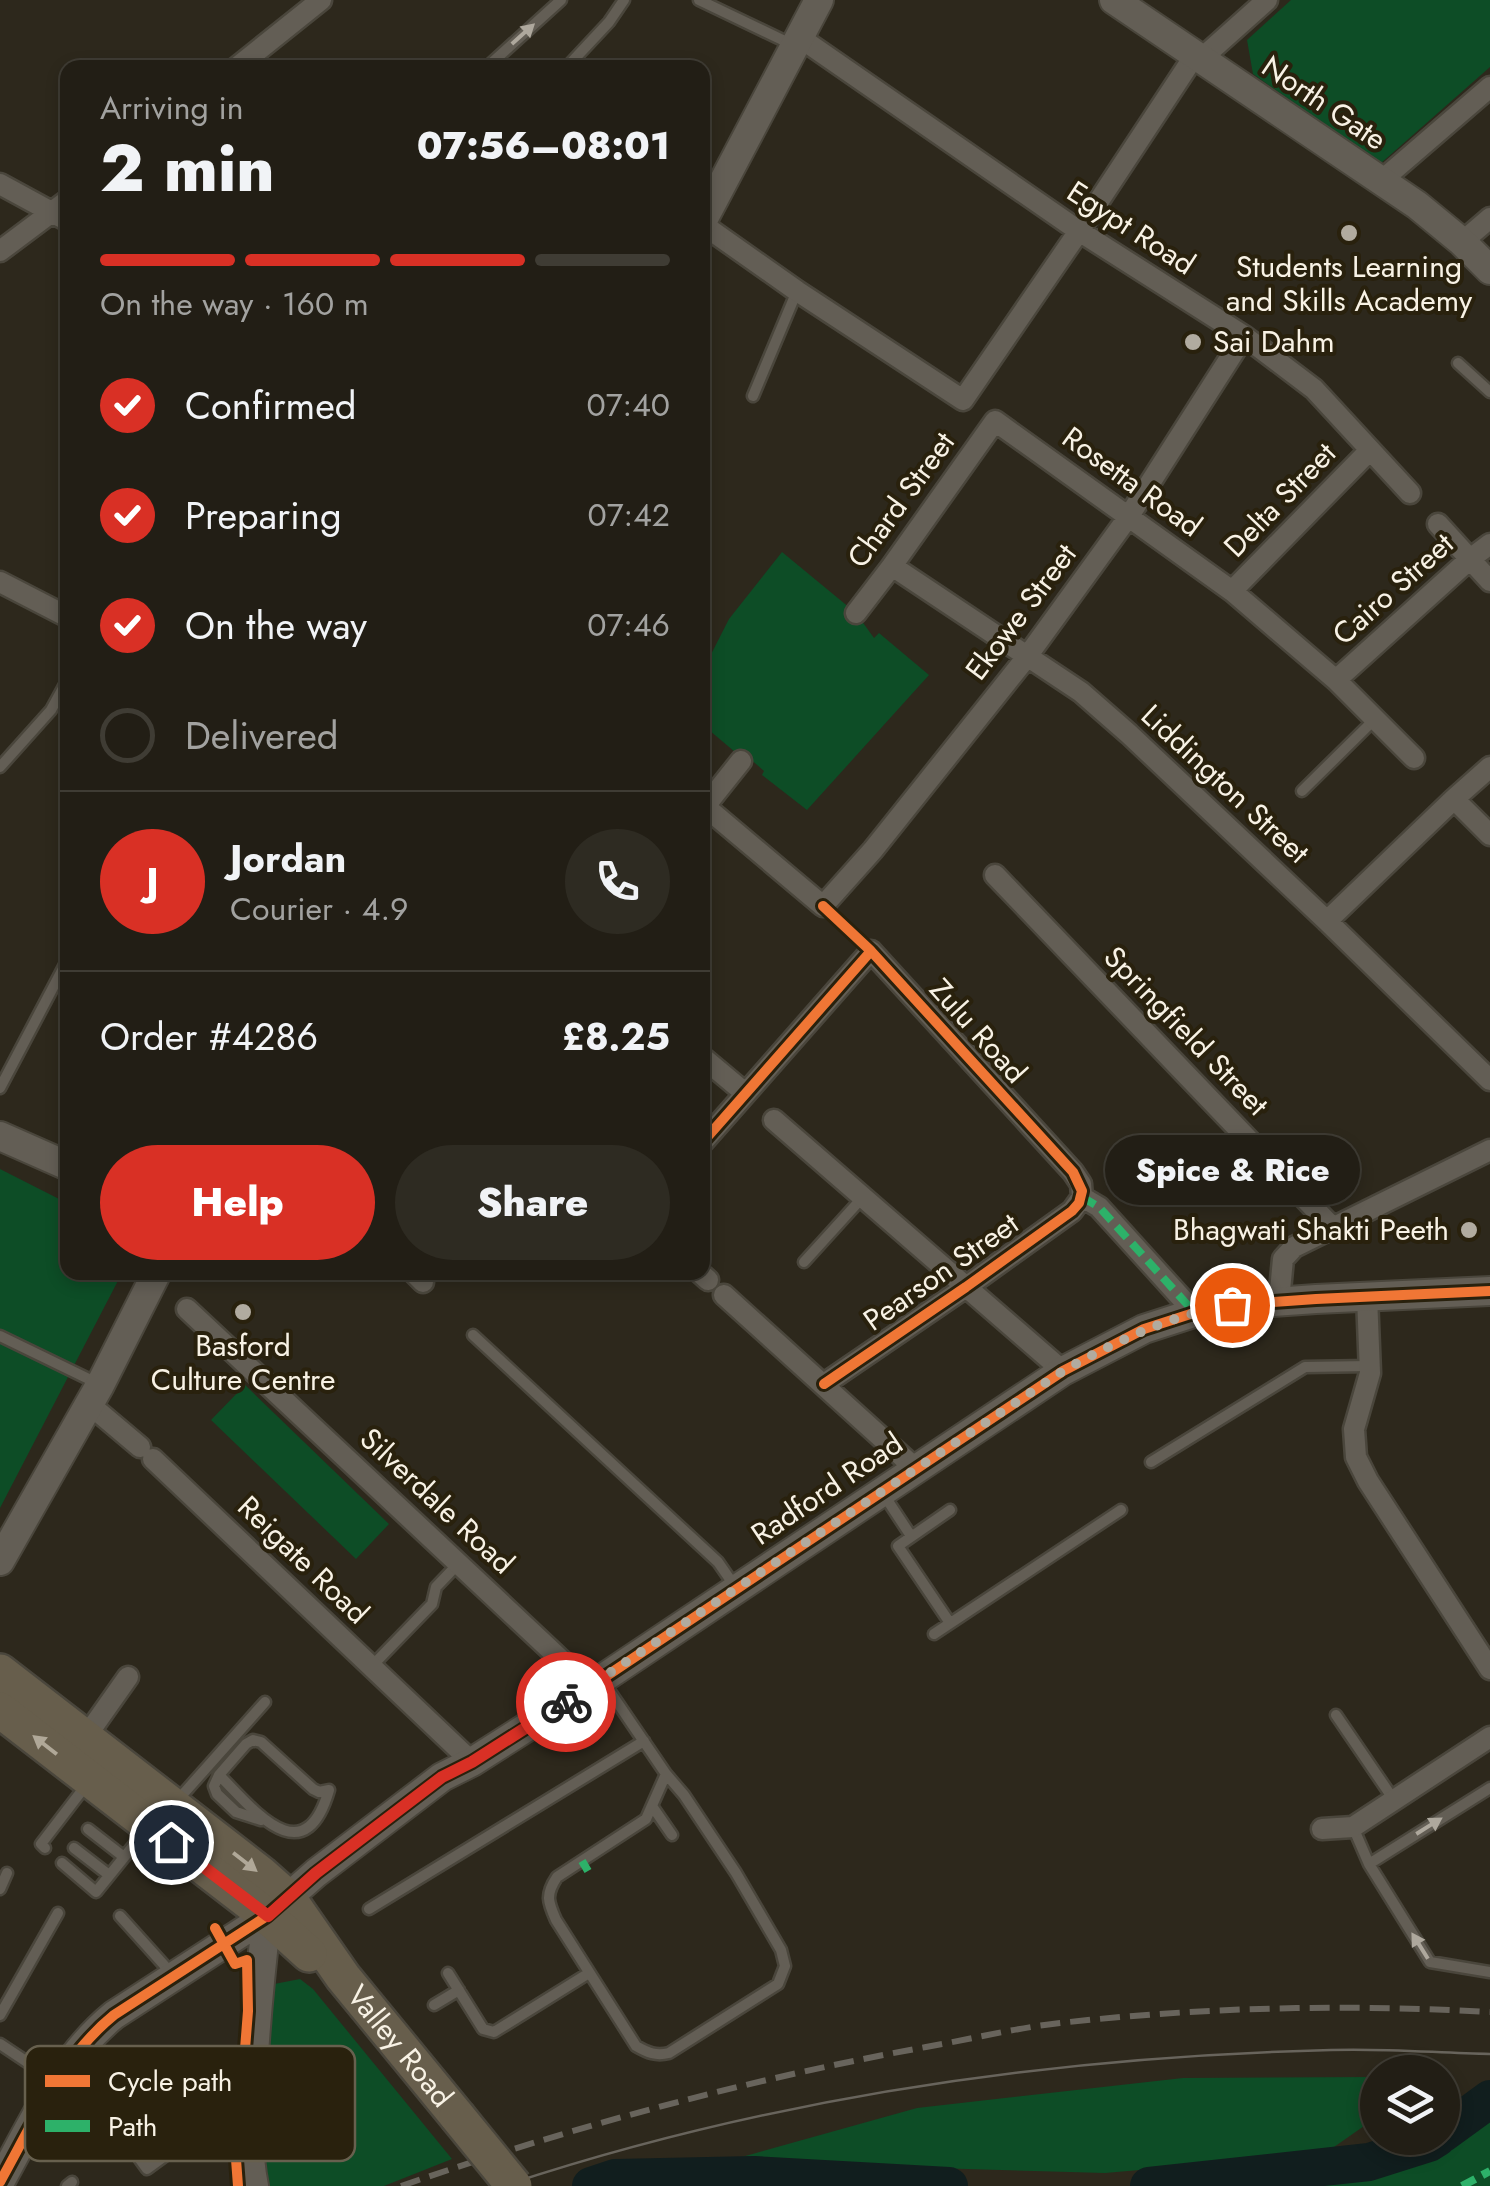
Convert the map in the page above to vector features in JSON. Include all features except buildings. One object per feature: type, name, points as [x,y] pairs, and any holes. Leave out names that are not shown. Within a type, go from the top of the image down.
[{"type":"highway","name":"Valley Road","points":[[0,1672],[85,1738],[161,1816]]},
{"type":"highway","name":"Valley Road","points":[[0,1710],[90,1780],[261,1874],[278,1907],[342,1977],[514,2186]]},
{"type":"street","points":[[246,60],[321,0]]},
{"type":"street","points":[[710,208],[819,0]]},
{"type":"street","name":"North Gate","points":[[1114,0],[1418,205],[1490,270]]},
{"type":"street","points":[[710,229],[798,292],[963,400],[1198,57],[1268,0]]},
{"type":"street","name":"Egypt Road","points":[[797,41],[1079,231],[1244,336],[1314,389],[1410,493]]},
{"type":"street","points":[[1382,180],[1490,86]]},
{"type":"street","points":[[0,184],[60,210]]},
{"type":"street","points":[[0,251],[60,212]]},
{"type":"street","points":[[1462,242],[1490,218]]},
{"type":"street","name":"Ekowe Street","points":[[710,812],[823,906],[874,850],[1026,658],[1129,516],[1244,336]]},
{"type":"street","name":"Rosetta Road","points":[[995,421],[1232,592],[1336,680],[1414,758]]},
{"type":"street","name":"Chard Street","points":[[856,613],[995,421]]},
{"type":"street","name":"Delta Street","points":[[1232,592],[1370,450]]},
{"type":"street","points":[[1438,524],[1490,581]]},
{"type":"street","name":"Cairo Street","points":[[1336,680],[1490,544]]},
{"type":"street","name":"Liddington Street","points":[[892,566],[1081,692],[1490,1080]]},
{"type":"street","points":[[0,582],[60,612]]},
{"type":"street","points":[[710,799],[741,760]]},
{"type":"street","points":[[1326,921],[1490,767]]},
{"type":"street","points":[[1454,799],[1490,836]]},
{"type":"street","name":"Springfield Street","points":[[995,874],[1333,1228]]},
{"type":"street","name":"Zulu Road","points":[[745,1093],[871,951],[1073,1172],[1081,1184],[1082,1197],[1099,1206],[1194,1312]]},
{"type":"street","points":[[710,1064],[745,1093],[710,1134]]},
{"type":"street","points":[[774,1120],[1063,1371]]},
{"type":"street","points":[[0,1136],[60,1162]]},
{"type":"street","points":[[1279,1301],[1283,1259],[1294,1247],[1490,1150]]},
{"type":"street","name":"Pearson Street","points":[[824,1384],[1072,1211],[1082,1197]]},
{"type":"street","points":[[0,1561],[95,1394],[152,1280]]},
{"type":"street","name":"Radford Road","points":[[81,2046],[114,2015],[278,1907],[442,1777],[596,1683],[1063,1371],[1134,1334],[1194,1312],[1279,1301],[1490,1291]]},
{"type":"street","points":[[724,1296],[916,1469]]},
{"type":"street","points":[[1367,1296],[1370,1366],[1354,1429],[1356,1457],[1490,1669]]},
{"type":"street","name":"Silverdale Road","points":[[187,1309],[459,1563],[596,1683]]},
{"type":"street","name":"Reigate Road","points":[[95,1394],[147,1453],[472,1762]]},
{"type":"street","points":[[85,1738],[128,1677]]},
{"type":"street","points":[[1322,1829],[1353,1827],[1490,1737]]},
{"type":"street","points":[[256,2046],[262,1968],[278,1907]]},
{"type":"street","points":[[262,1968],[301,1962],[342,1977]]},
{"type":"street","name":"Radford Road","points":[[0,2182],[25,2137]]},
{"type":"street","points":[[250,2161],[254,2186]]},
{"type":"lane","points":[[495,60],[561,0]]},
{"type":"lane","points":[[573,60],[624,0]]},
{"type":"lane","points":[[700,0],[797,41]]},
{"type":"lane","points":[[753,396],[798,292]]},
{"type":"lane","points":[[1458,362],[1490,392]]},
{"type":"lane","points":[[0,767],[51,710],[60,693]]},
{"type":"lane","points":[[1302,791],[1374,719]]},
{"type":"lane","points":[[0,1088],[60,973]]},
{"type":"lane","points":[[804,1262],[864,1198]]},
{"type":"lane","points":[[472,1335],[718,1562],[736,1589]]},
{"type":"lane","points":[[0,1336],[95,1394]]},
{"type":"lane","points":[[1150,1462],[1305,1367],[1370,1366]]},
{"type":"lane","points":[[882,1492],[911,1536]]},
{"type":"lane","points":[[950,1510],[898,1546],[950,1623]]},
{"type":"lane","points":[[934,1634],[1121,1510]]},
{"type":"lane","points":[[372,1666],[432,1604],[436,1587],[459,1563]]},
{"type":"lane","points":[[596,1683],[684,1795],[736,1873],[784,1958],[778,1984],[670,2054],[659,2056],[636,2046],[548,1902],[549,1888],[557,1878],[646,1819],[666,1774]]},
{"type":"lane","points":[[62,1864],[96,1892],[265,1702]]},
{"type":"lane","points":[[1336,1715],[1394,1800]]},
{"type":"lane","points":[[253,1740],[262,1742],[313,1789],[328,1790],[316,1818],[302,1830],[282,1831],[267,1822],[220,1776],[253,1740]]},
{"type":"lane","points":[[369,1909],[644,1741]]},
{"type":"lane","points":[[45,1848],[41,1844],[55,1831],[90,1780]]},
{"type":"lane","points":[[1369,1864],[1490,1788]]},
{"type":"lane","points":[[652,1806],[672,1836]]},
{"type":"lane","points":[[1353,1827],[1369,1864],[1430,1962],[1490,1972]]},
{"type":"lane","points":[[88,1829],[124,1857]]},
{"type":"lane","points":[[74,1848],[109,1875]]},
{"type":"lane","points":[[0,1889],[8,1873]]},
{"type":"lane","points":[[0,2014],[58,1912]]},
{"type":"lane","points":[[120,1916],[174,1976]]},
{"type":"lane","points":[[448,1972],[483,2028],[494,2032],[589,1973]]},
{"type":"lane","points":[[434,2006],[458,1990]]},
{"type":"lane","points":[[0,2044],[25,2061]]},
{"type":"green space","points":[[1291,0],[1490,0],[1490,67],[1380,164],[1253,74],[1247,40]]},
{"type":"green space","points":[[782,552],[856,613],[874,638],[879,633],[929,675],[807,810],[762,775],[764,771],[739,749],[735,752],[710,731],[710,656],[729,619]]},
{"type":"green space","points":[[0,1169],[60,1199],[60,1280],[118,1280],[0,1508]]},
{"type":"green space","points":[[245,1385],[389,1524],[356,1559],[211,1420]]},
{"type":"green space","points":[[300,1979],[313,1989],[452,2159],[384,2186],[267,2186],[260,2161],[355,2161],[355,2046],[265,2046],[269,1985]]},
{"type":"green space","points":[[1360,2077],[1360,2129],[1324,2154],[1105,2173],[724,2162],[917,2108],[1183,2078]]},
{"type":"green space","points":[[1490,2109],[1490,2186],[1269,2186],[1339,2180],[1385,2172],[1432,2155],[1460,2155],[1460,2136]]},
{"type":"waterway","points":[[1460,2121],[1490,2099]]},
{"type":"waterway","points":[[1149,2186],[1369,2162],[1391,2155]]},
{"type":"waterway","points":[[591,2186],[615,2178],[754,2175],[949,2186]]},
{"type":"tram line","points":[[503,2186],[706,2128],[912,2087],[1016,2073],[1225,2054],[1331,2050],[1490,2054]]},
{"type":"railway","points":[[401,2186],[530,2144],[727,2089],[1027,2028],[1168,2013],[1275,2008],[1490,2012]]},
{"type":"marked path","points":[[1082,1197],[1099,1207],[1194,1312]]},
{"type":"marked path","points":[[582,1861],[588,1871]]},
{"type":"marked path","points":[[1462,2186],[1490,2171]]},
{"type":"cycle path","points":[[823,906],[871,951],[1073,1172],[1082,1191],[1072,1211],[824,1384]]},
{"type":"cycle path","points":[[710,1134],[871,951]]},
{"type":"cycle path","points":[[82,2046],[114,2015],[267,1916],[316,1873],[442,1777],[590,1687],[1063,1371],[1144,1329],[1206,1309],[1316,1299],[1490,1291]]},
{"type":"cycle path","points":[[215,1928],[235,1964],[247,1960],[245,2046]]},
{"type":"cycle path","points":[[0,2182],[25,2137]]},
{"type":"cycle path","points":[[236,2161],[238,2186]]},
{"type":"way so far","points":[[566,1702],[1063,1371],[1144,1329],[1194,1312],[1232,1305]]},
{"type":"place","name":"Students Learning and Skills Academy","points":[[1349,233]]},
{"type":"place","name":"Sai Dahm","points":[[1193,342]]},
{"type":"place","name":"Bhagwati Shakti Peeth","points":[[1469,1230]]},
{"type":"place","name":"Spice & Rice","points":[[1232,1305]]},
{"type":"place","name":"Basford Culture Centre","points":[[243,1312]]},
{"type":"route","points":[[171,1842],[268,1916],[316,1873],[442,1777],[566,1702]]}]
